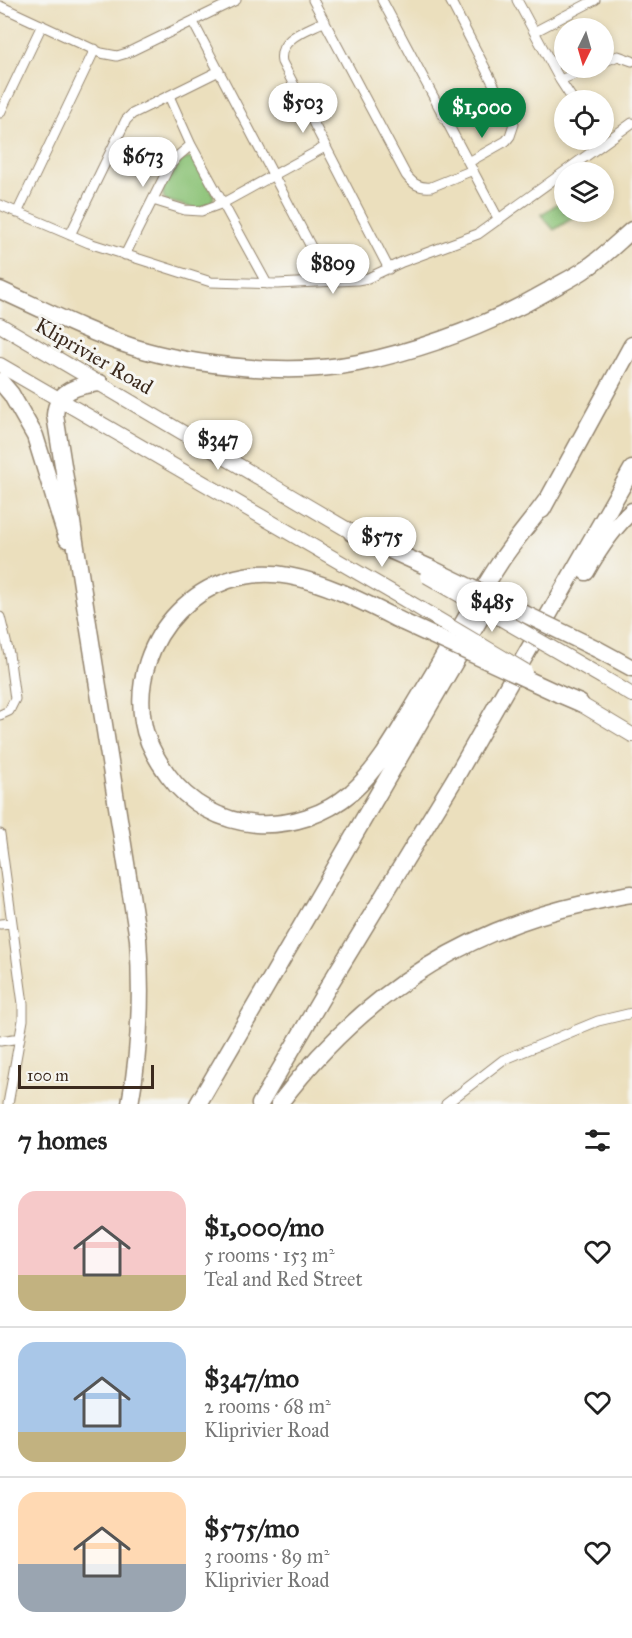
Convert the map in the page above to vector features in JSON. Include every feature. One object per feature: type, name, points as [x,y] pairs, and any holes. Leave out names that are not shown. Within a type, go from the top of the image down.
[{"type":"highway","points":[[0,290],[91,331],[145,350],[208,363],[237,366],[328,367],[376,358],[472,329],[528,302],[586,268],[632,230]]},
{"type":"highway","points":[[198,1104],[546,501],[632,345]]},
{"type":"highway","points":[[0,381],[28,421],[40,448],[81,583]]},
{"type":"highway","points":[[100,383],[77,386],[59,399],[56,424],[138,939],[142,998],[141,1023],[130,1104]]},
{"type":"highway","points":[[260,1104],[454,780],[632,469]]},
{"type":"highway","points":[[546,501],[499,563],[385,752],[352,792],[331,807],[310,817],[280,824],[247,823],[210,811],[186,796],[158,761],[146,734],[142,717],[143,680],[147,664],[156,641],[169,621],[187,602],[207,588],[233,578],[254,575],[287,576],[333,590],[403,622],[560,693],[580,703]]},
{"type":"highway","points":[[454,780],[503,714],[594,557],[632,511]]},
{"type":"highway","points":[[352,533],[429,572],[597,649],[632,668]]},
{"type":"highway","points":[[279,1104],[324,1050],[368,1010],[410,977],[468,944],[515,922],[632,894]]},
{"type":"main road","name":"Kliprivier Road","points":[[0,325],[352,533]]},
{"type":"main road","points":[[0,365],[407,601],[560,693]]},
{"type":"main road","points":[[429,572],[632,695]]},
{"type":"main road","points":[[580,703],[632,735]]},
{"type":"street","points":[[0,6],[110,55],[127,53],[236,0]]},
{"type":"street","points":[[313,0],[401,165],[413,183],[425,187],[431,187],[471,166],[506,141],[513,130],[512,119],[450,0]]},
{"type":"street","points":[[382,0],[499,220]]},
{"type":"street","points":[[517,0],[566,90]]},
{"type":"street","points":[[534,32],[595,0]]},
{"type":"street","points":[[325,21],[287,41],[283,45],[280,57],[389,269]]},
{"type":"street","points":[[193,22],[329,281]]},
{"type":"street","points":[[0,112],[42,25]]},
{"type":"street","points":[[18,213],[95,49]]},
{"type":"street","points":[[614,58],[618,57],[632,61]]},
{"type":"street","points":[[70,235],[122,125],[132,114],[219,71]]},
{"type":"street","points":[[560,80],[565,78]]},
{"type":"street","points":[[169,96],[191,145],[267,284]]},
{"type":"street","points":[[614,134],[632,123]]},
{"type":"street","points":[[125,255],[169,167],[191,145]]},
{"type":"street","points":[[153,200],[194,212],[223,203],[325,147]]},
{"type":"street","points":[[0,205],[70,235],[211,282],[267,284],[357,280],[368,278],[402,262],[464,240],[499,220],[590,150]]},
{"type":"street","points":[[0,617],[15,699],[11,709],[0,715]]},
{"type":"street","points":[[0,834],[23,1004],[23,1020],[8,1104]]},
{"type":"street","points":[[0,924],[12,923]]},
{"type":"street","points":[[446,1104],[502,1060],[598,1021],[632,1013]]},
{"type":"street","points":[[0,1041],[20,1038]]},
{"type":"green space","points":[[189,158],[196,161],[214,195],[212,204],[196,209],[165,200],[163,194],[168,175],[178,164]]},
{"type":"green space","points":[[554,206],[554,222],[566,222],[554,230],[541,215]]}]
